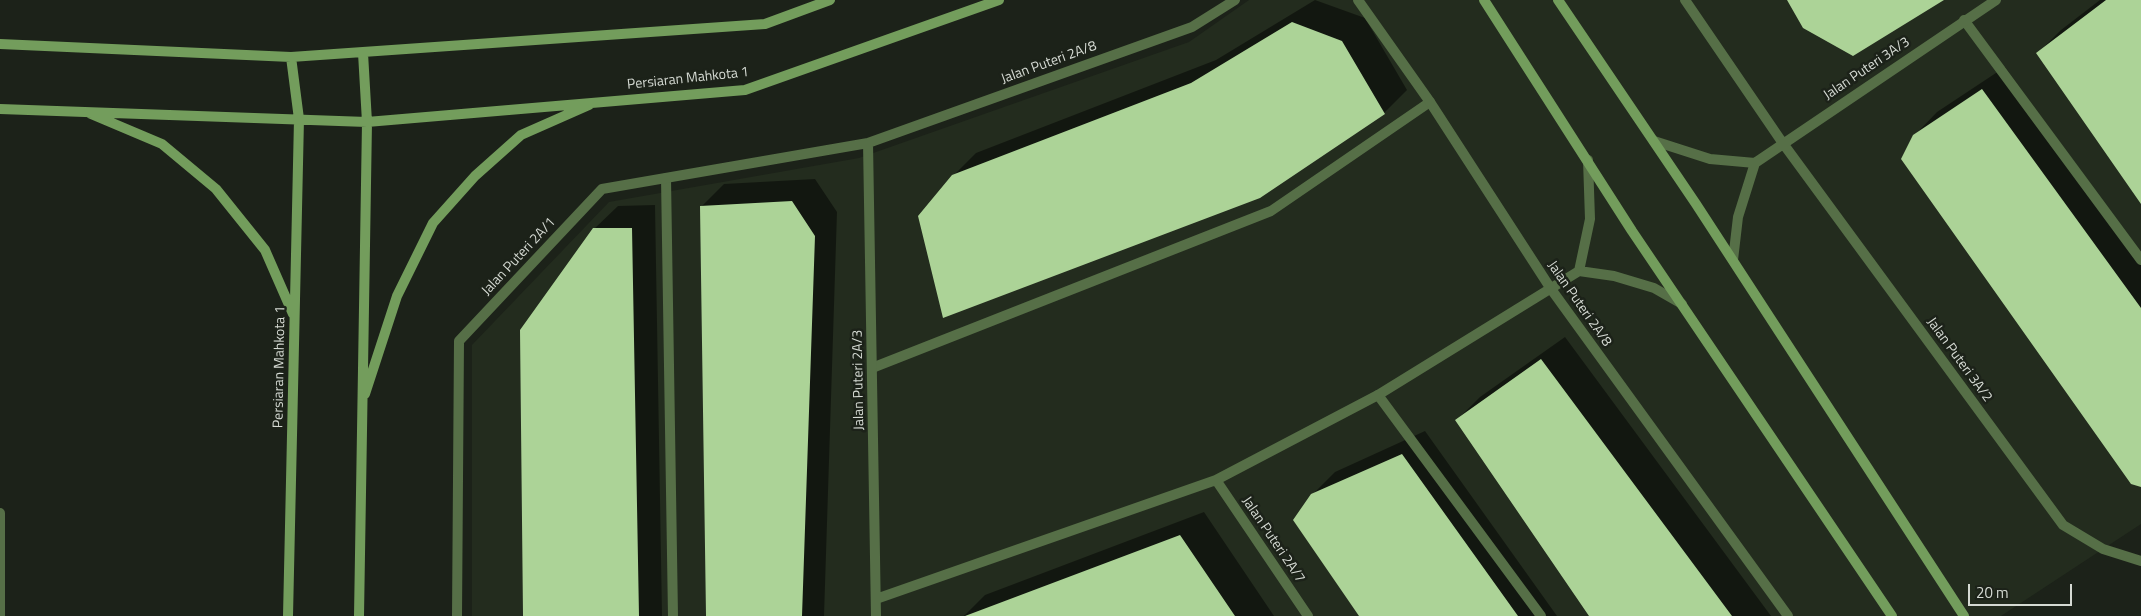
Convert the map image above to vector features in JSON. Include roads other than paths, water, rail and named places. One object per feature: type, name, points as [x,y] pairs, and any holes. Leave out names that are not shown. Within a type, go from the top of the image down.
[{"type":"street","points":[[0,44],[291,57],[765,24],[830,0]]},
{"type":"street","name":"Persiaran Mahkota 1","points":[[0,109],[366,122],[745,90],[999,0]]},
{"type":"street","name":"Jalan Puteri 2A/8","points":[[868,143],[1192,27],[1235,0]]},
{"type":"street","name":"Jalan Puteri 2A/8","points":[[1358,0],[1430,102],[1551,289],[1788,616]]},
{"type":"street","points":[[1484,0],[1632,231],[1892,616]]},
{"type":"street","points":[[1558,0],[1654,141],[1964,616]]},
{"type":"street","name":"Jalan Puteri 3A/2","points":[[1685,0],[1782,142],[2063,525],[2103,549],[2141,561]]},
{"type":"street","name":"Jalan Puteri 3A/3","points":[[1755,163],[1782,142],[1996,0]]},
{"type":"street","points":[[1964,20],[2141,260]]},
{"type":"street","points":[[359,616],[366,122],[363,53]]},
{"type":"street","name":"Persiaran Mahkota 1","points":[[288,616],[299,120],[291,57]]},
{"type":"street","points":[[362,404],[397,296],[433,223],[476,176],[521,135],[596,102]]},
{"type":"street","points":[[872,368],[1270,211],[1430,102]]},
{"type":"street","points":[[85,112],[162,144],[216,189],[265,250],[295,317]]},
{"type":"street","points":[[1654,141],[1710,159],[1755,163],[1738,217],[1732,260]]},
{"type":"street","name":"Jalan Puteri 2A/1","points":[[457,616],[459,341],[602,189],[868,143]]},
{"type":"street","name":"Jalan Puteri 2A/3","points":[[868,143],[876,616]]},
{"type":"street","points":[[1579,271],[1590,220],[1588,160]]},
{"type":"street","points":[[666,178],[673,616]]},
{"type":"street","points":[[876,599],[1216,480],[1378,396],[1579,271],[1614,276],[1654,288],[1682,304]]},
{"type":"street","points":[[1378,396],[1541,616]]},
{"type":"street","name":"Jalan Puteri 2A/7","points":[[1216,480],[1308,616]]},
{"type":"street","points":[[0,514],[0,616]]}]
